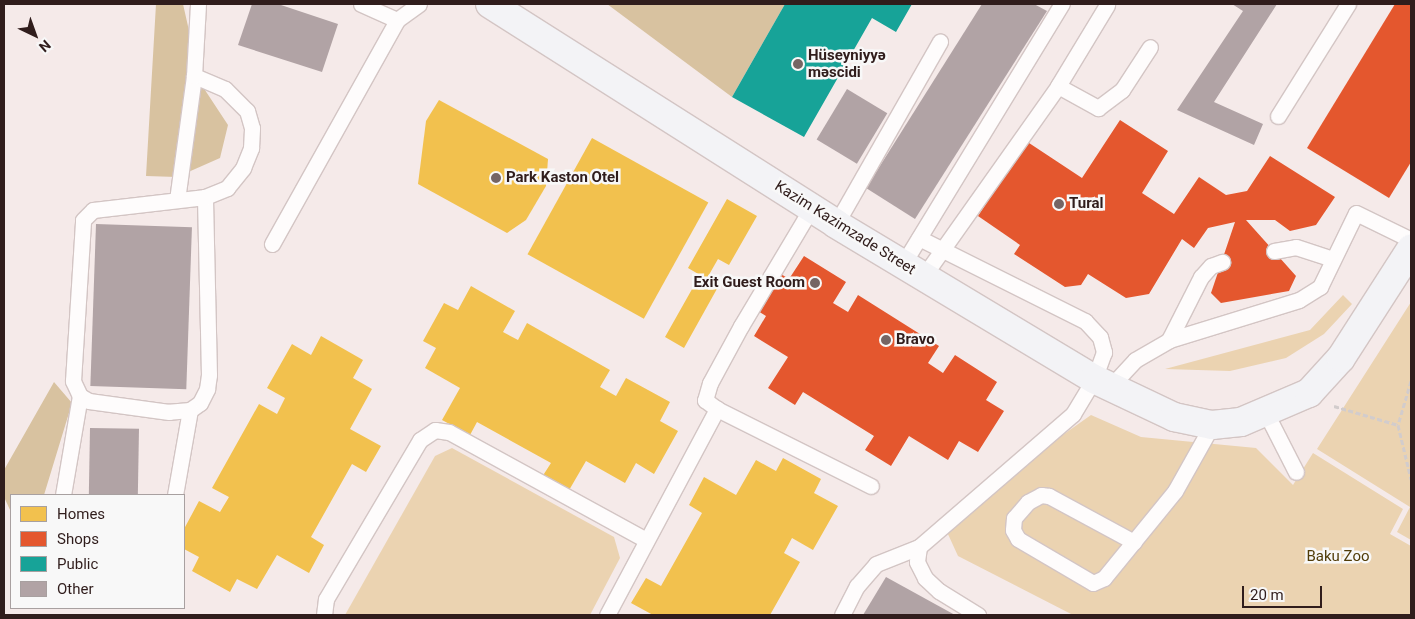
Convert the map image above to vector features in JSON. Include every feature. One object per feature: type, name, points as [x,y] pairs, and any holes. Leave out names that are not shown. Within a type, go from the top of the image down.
[{"type":"main road","name":"Kazim Kazimzade Street","points":[[490,4],[913,271],[1102,383],[1174,417],[1212,425],[1241,422],[1266,413],[1308,393],[1336,364],[1411,249]]},
{"type":"lane","points":[[177,200],[194,76],[198,4]]},
{"type":"lane","points":[[361,4],[396,20]]},
{"type":"lane","points":[[272,244],[396,20],[418,4]]},
{"type":"lane","points":[[913,271],[919,238],[1062,4]]},
{"type":"lane","points":[[1278,116],[1348,4]]},
{"type":"lane","points":[[913,271],[942,249],[1058,86],[1106,5]]},
{"type":"lane","points":[[836,224],[940,42]]},
{"type":"lane","points":[[1058,86],[1098,108],[1122,90],[1150,48]]},
{"type":"lane","points":[[62,494],[80,396],[73,381],[83,220],[94,210],[204,197],[227,188],[243,168],[251,148],[252,128],[247,111],[225,89],[194,76]]},
{"type":"lane","points":[[80,396],[89,401],[169,412],[190,410],[200,403],[207,389],[209,375],[204,197]]},
{"type":"lane","points":[[812,207],[710,383],[705,400],[718,409],[871,486]]},
{"type":"lane","points":[[842,615],[857,586],[876,564],[920,548],[1058,429],[1102,383],[1135,360],[1169,340],[1299,300],[1320,287],[1356,213],[1411,240]]},
{"type":"lane","points":[[919,238],[1085,321],[1100,337],[1104,352],[1102,383]]},
{"type":"lane","points":[[1274,251],[1296,247],[1334,259]]},
{"type":"lane","points":[[1169,340],[1201,277],[1211,266],[1222,262]]},
{"type":"lane","points":[[607,615],[718,409]]},
{"type":"lane","points":[[175,494],[190,410]]},
{"type":"lane","points":[[1266,413],[1296,472]]},
{"type":"lane","points":[[1134,542],[1049,496],[1041,495],[1028,502],[1014,518],[1013,530],[1018,539],[1092,583],[1104,578],[1134,542],[1175,491],[1212,425]]},
{"type":"lane","points":[[324,615],[326,599],[420,440],[435,430],[449,432],[646,540]]},
{"type":"lane","points":[[920,548],[917,562],[925,578],[939,591],[978,615]]},
{"type":"path","points":[[1411,381],[1398,424],[1407,472],[1411,478]]},
{"type":"path","points":[[1344,410],[1398,424]]},
{"type":"green space","points":[[1343,295],[1352,304],[1324,334],[1286,358],[1230,371],[1165,369],[1310,330]]},
{"type":"green space","points":[[1411,302],[1411,540],[1397,532],[1410,507],[1317,449]]},
{"type":"green space","name":"Baku Zoo","points":[[1091,415],[1141,437],[1256,448],[1293,485],[1313,453],[1403,509],[1390,534],[1411,546],[1411,615],[1073,615],[958,556],[947,532],[972,499]]},
{"type":"green space","points":[[452,448],[614,537],[620,558],[590,615],[345,615],[435,456]]},
{"type":"shaded area","points":[[156,4],[183,4],[201,84],[228,125],[220,158],[177,177],[146,176]]},
{"type":"shaded area","points":[[607,4],[785,4],[732,97]]},
{"type":"shaded area","points":[[54,382],[72,403],[44,494],[10,494],[10,510],[4,497],[4,470]]},
{"type":"building: Homes","points":[[439,100],[548,159],[546,186],[526,220],[507,233],[418,184],[426,121]]},
{"type":"building: Homes","points":[[592,138],[708,202],[644,319],[528,254]]},
{"type":"building: Homes","points":[[727,199],[757,216],[729,265],[718,259],[706,280],[718,287],[684,348],[665,337],[700,275],[688,268]]},
{"type":"building: Homes","points":[[471,286],[515,311],[503,332],[518,340],[527,323],[610,370],[600,387],[616,396],[626,378],[670,402],[660,421],[678,431],[654,474],[636,463],[625,483],[586,461],[568,492],[542,477],[551,463],[477,422],[470,435],[442,420],[460,388],[425,368],[436,348],[423,341],[444,303],[458,310]]},
{"type":"building: Homes","points":[[321,336],[363,360],[353,378],[372,389],[350,429],[381,446],[366,472],[352,464],[311,537],[324,545],[309,573],[277,555],[257,589],[237,579],[230,592],[192,571],[199,557],[185,550],[185,527],[199,501],[220,512],[229,497],[212,488],[259,404],[277,414],[285,398],[267,388],[292,344],[311,355]]},
{"type":"building: Homes","points":[[783,458],[821,479],[814,493],[838,506],[813,550],[792,538],[784,553],[800,562],[770,615],[653,615],[631,603],[646,578],[661,586],[702,513],[689,505],[704,477],[736,495],[756,460],[776,471]]},
{"type":"building: Shops","points":[[1395,4],[1411,4],[1411,162],[1389,198],[1307,148]]},
{"type":"building: Shops","points":[[1120,120],[1168,151],[1142,193],[1174,214],[1199,177],[1226,195],[1247,191],[1270,156],[1335,197],[1316,225],[1290,231],[1275,220],[1246,220],[1296,276],[1289,291],[1221,303],[1211,293],[1235,222],[1208,228],[1194,248],[1182,239],[1149,294],[1126,298],[1088,274],[1081,285],[1065,287],[1014,254],[1020,245],[978,216],[1026,141],[1082,178]]},
{"type":"building: Shops","points":[[804,256],[846,282],[833,303],[848,312],[858,295],[939,346],[928,363],[943,373],[955,355],[997,382],[986,400],[1004,411],[978,452],[959,441],[948,460],[909,436],[891,466],[865,450],[874,436],[803,392],[795,405],[768,388],[788,357],[754,336],[766,316],[753,308],[776,271],[789,279]]},
{"type":"building: Public","name":"Hüseyniyyə məscidi","points":[[785,4],[912,4],[896,32],[872,18],[804,137],[732,97]]},
{"type":"building: Other","points":[[252,4],[278,4],[338,24],[322,72],[238,45]]},
{"type":"building: Other","points":[[982,4],[1034,4],[1047,11],[915,219],[866,188]]},
{"type":"building: Other","points":[[1232,4],[1277,4],[1214,102],[1263,124],[1254,145],[1177,110],[1243,11]]},
{"type":"building: Other","points":[[847,89],[887,113],[857,164],[817,140]]},
{"type":"building: Other","points":[[96,224],[192,227],[186,389],[90,386]]},
{"type":"building: Other","points":[[90,428],[139,429],[138,494],[89,494]]},
{"type":"building: Other","points":[[886,577],[955,615],[863,615]]},
{"type":"place","name":"Hüseyniyyə məscidi","points":[[798,64]]},
{"type":"place","name":"Park Kaston Otel","points":[[496,178]]},
{"type":"place","name":"Tural","points":[[1059,204]]},
{"type":"place","name":"Exit Guest Room","points":[[815,283]]},
{"type":"place","name":"Bravo","points":[[886,340]]}]
